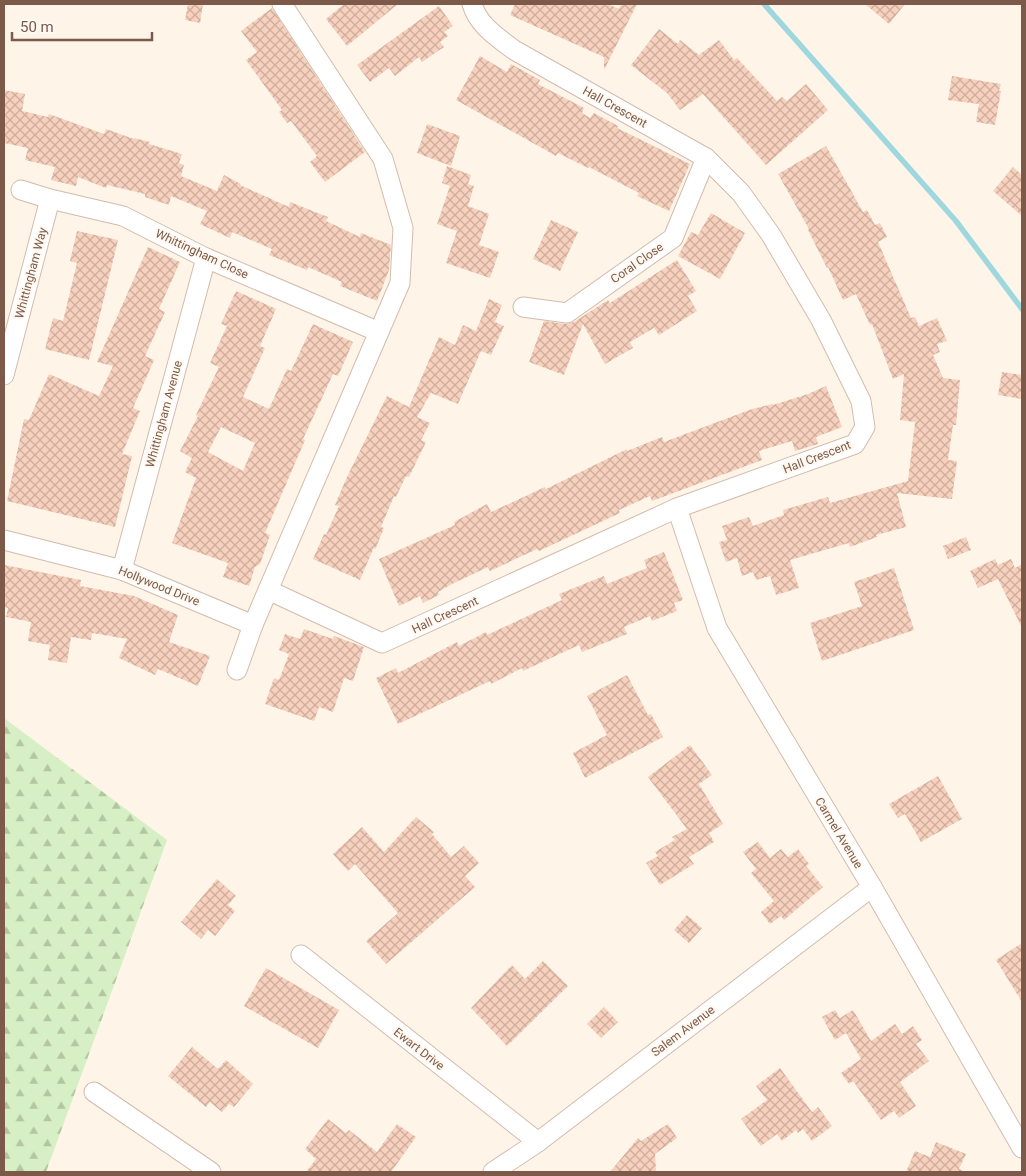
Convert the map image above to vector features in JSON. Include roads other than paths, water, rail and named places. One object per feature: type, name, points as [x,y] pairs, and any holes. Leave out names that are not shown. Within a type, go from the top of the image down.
[{"type":"street","points":[[237,670],[253,625],[400,284],[403,228],[383,158],[282,4]]},
{"type":"street","name":"Hall Crescent","points":[[268,590],[382,643],[677,508],[855,444],[866,427],[861,401],[820,320],[772,235],[742,193],[706,158],[514,50],[490,32],[474,13],[472,4]]},
{"type":"street","name":"Coral Close","points":[[523,307],[567,313],[673,238],[706,158]]},
{"type":"street","name":"Whittingham Close","points":[[20,190],[123,216],[206,258],[378,332]]},
{"type":"street","name":"Whittingham Way","points":[[4,375],[50,199]]},
{"type":"street","name":"Whittingham Avenue","points":[[122,570],[206,258]]},
{"type":"street","name":"Carmel Avenue","points":[[677,508],[717,628],[872,887],[1022,1148]]},
{"type":"street","name":"Hollywood Drive","points":[[4,540],[122,570],[253,625]]},
{"type":"street","name":"Salem Avenue","points":[[493,1172],[538,1142],[872,887]]},
{"type":"street","name":"Ewart Drive","points":[[301,956],[538,1142]]},
{"type":"street","points":[[94,1092],[211,1172]]},
{"type":"waterway","points":[[764,4],[956,221],[1022,309]]}]
